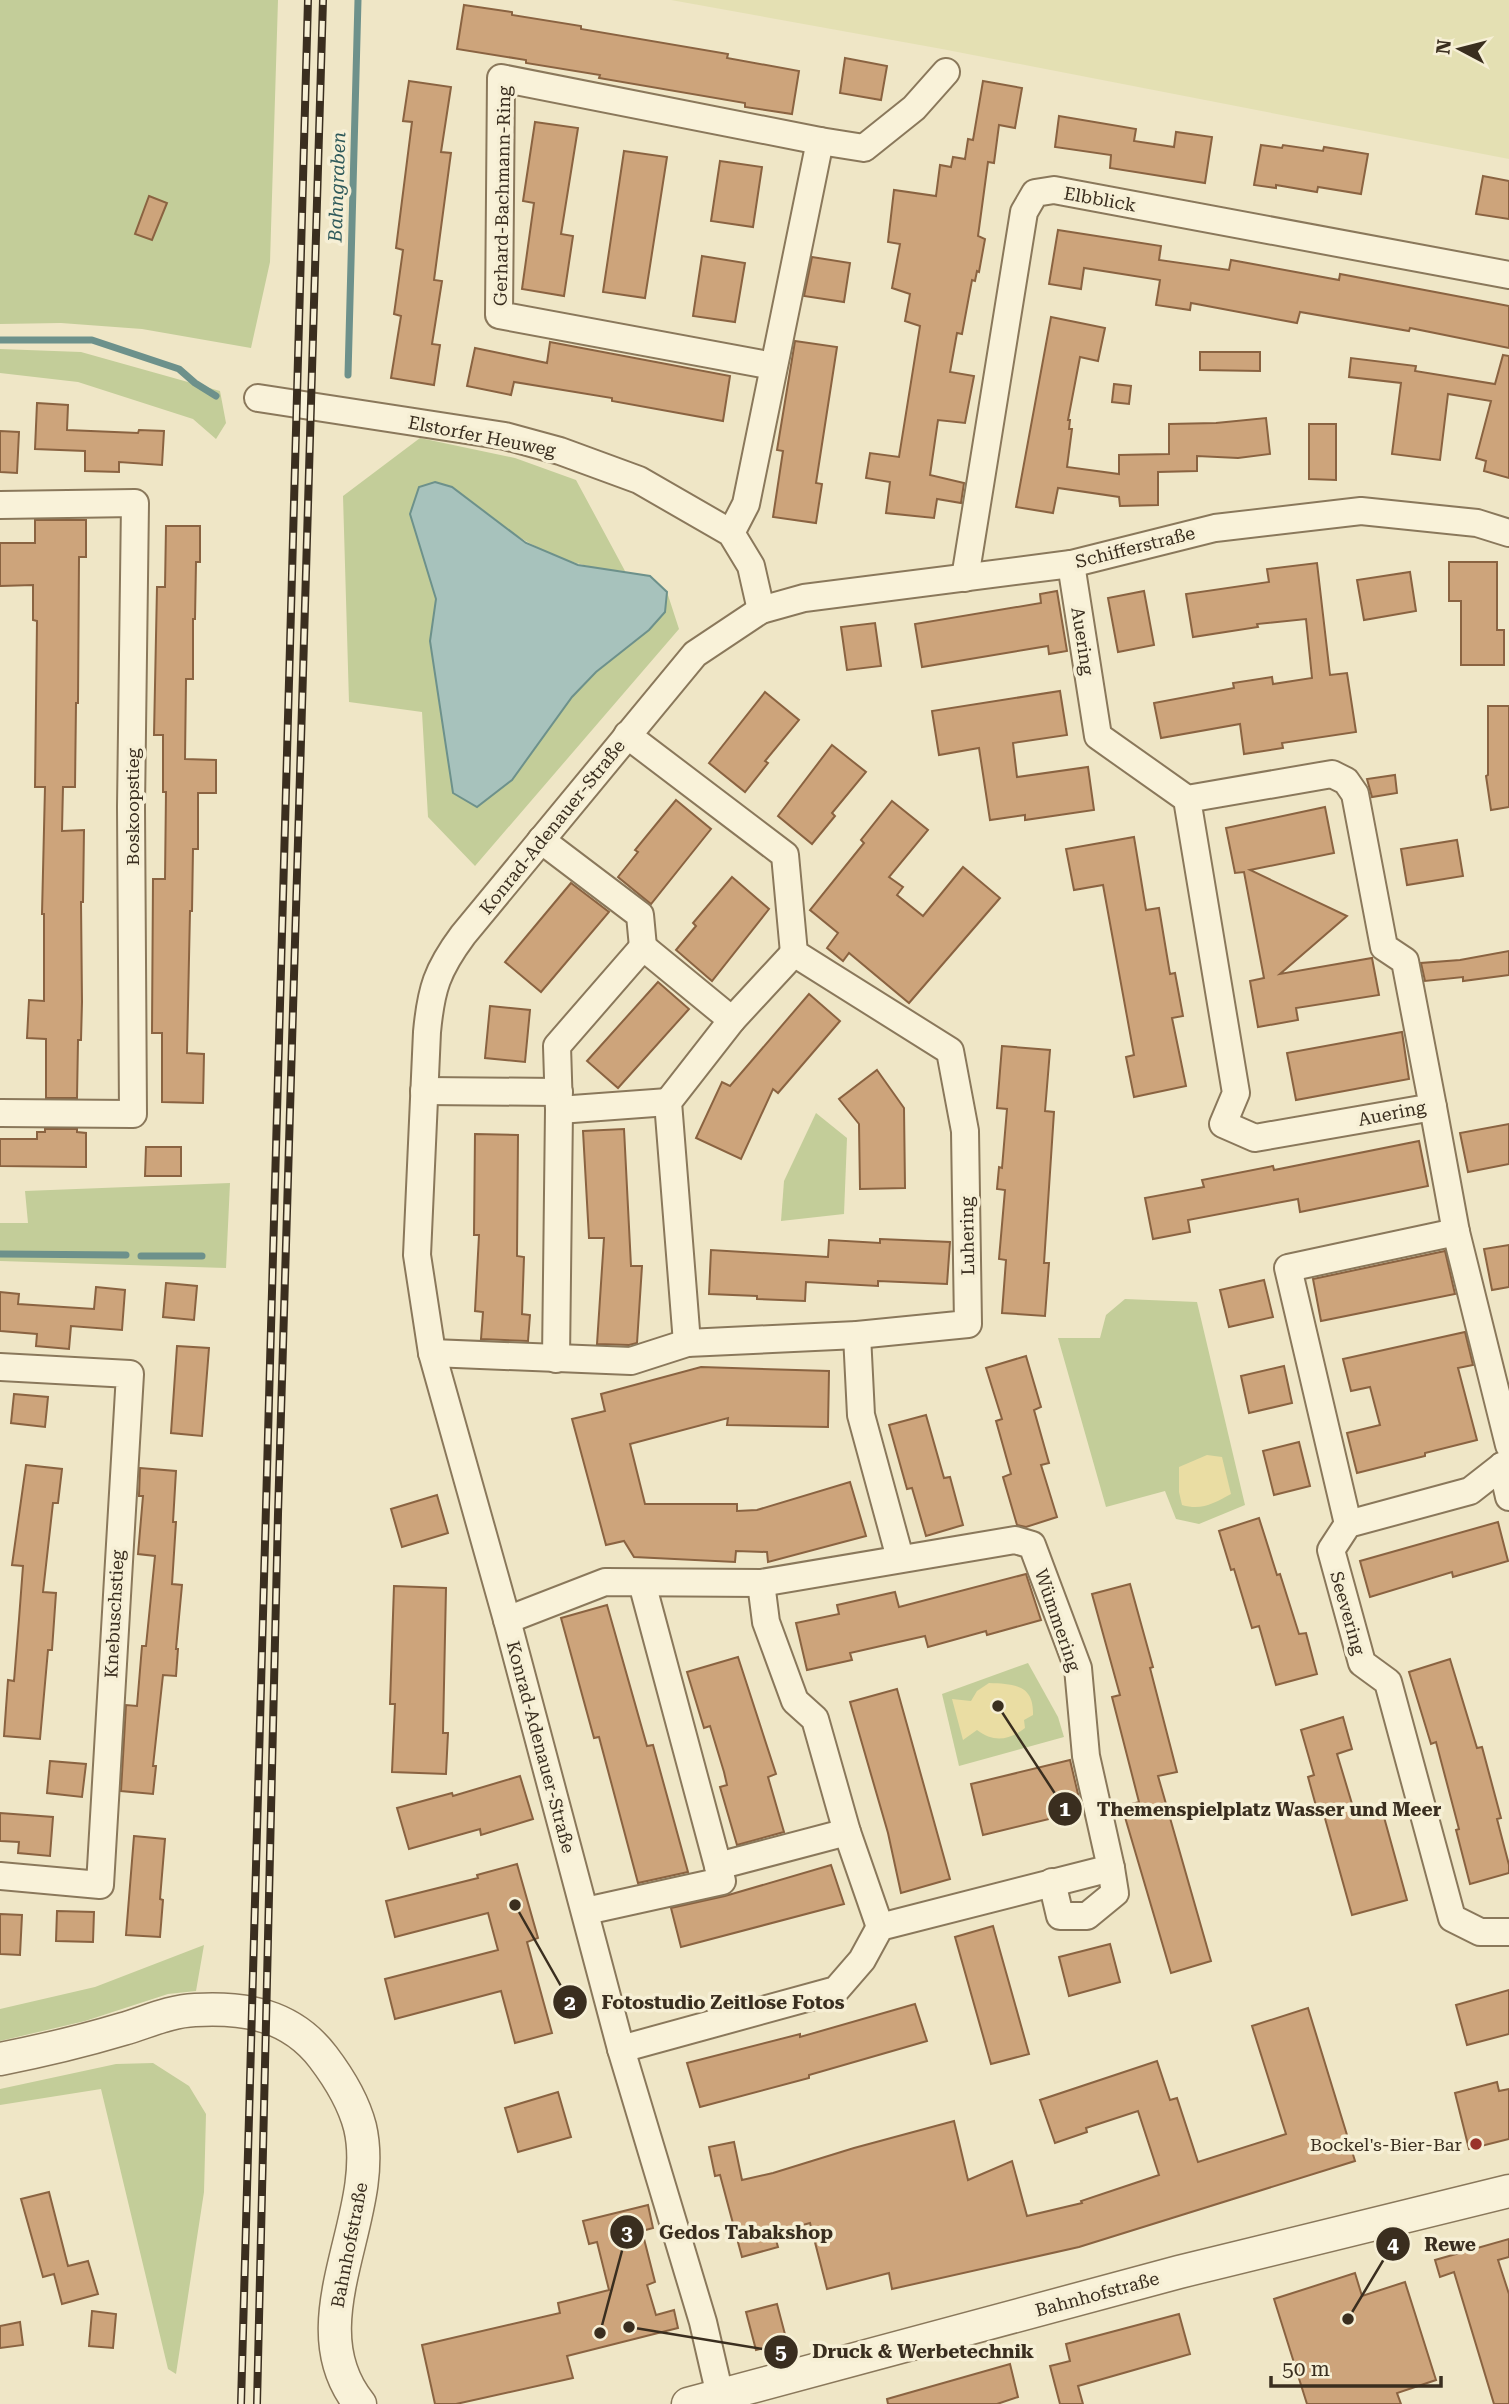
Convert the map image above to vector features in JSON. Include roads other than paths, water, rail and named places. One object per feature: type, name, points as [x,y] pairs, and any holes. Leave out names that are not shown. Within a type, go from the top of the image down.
[{"type":"street","name":"Gerhard-Bachmann-Ring","points":[[773,366],[499,315],[501,78],[864,148],[914,108],[946,72]]},
{"type":"street","points":[[731,533],[746,504],[820,141]]},
{"type":"street","name":"Elbblick","points":[[965,578],[1024,212],[1035,193],[1054,190],[1509,275]]},
{"type":"street","name":"Elstorfer Heuweg","points":[[258,397],[505,436],[560,450],[639,480],[731,533],[751,566],[761,610]]},
{"type":"street","name":"Boskoopstieg","points":[[0,505],[135,503],[131,807],[133,1114],[0,1113]]},
{"type":"street","name":"Schifferstraße","points":[[761,610],[804,598],[1071,564],[1214,528],[1360,511],[1477,523],[1509,533]]},
{"type":"street","name":"Auering","points":[[1071,564],[1098,736],[1187,799],[1332,774],[1346,780],[1355,794],[1384,947],[1405,961],[1433,1107],[1255,1138],[1223,1124],[1236,1093],[1187,799]]},
{"type":"street","name":"Konrad-Adenauer-Straße","points":[[722,2399],[703,2322],[621,2049],[507,1620],[432,1353],[417,1255],[429,1009],[438,974],[463,936],[695,654],[761,610]]},
{"type":"street","points":[[627,735],[785,855],[794,953],[732,1020],[668,1102],[687,1343]]},
{"type":"street","points":[[541,840],[640,915],[643,947],[732,1020]]},
{"type":"street","points":[[556,1359],[559,1101],[557,1046],[643,947]]},
{"type":"street","name":"Luhering","points":[[432,1353],[631,1361],[687,1343],[857,1335],[968,1324],[965,1131],[950,1051],[794,953]]},
{"type":"street","points":[[424,1091],[559,1101],[668,1102]]},
{"type":"street","points":[[1433,1107],[1456,1232],[1507,1459],[1509,1497]]},
{"type":"street","points":[[1456,1232],[1289,1268],[1348,1524],[1470,1491],[1507,1459]]},
{"type":"street","points":[[857,1335],[861,1415],[900,1558]]},
{"type":"street","name":"Knebuschstieg","points":[[0,1367],[130,1374],[100,1885],[0,1876]]},
{"type":"street","name":"Seevering","points":[[1348,1524],[1331,1550],[1362,1663],[1388,1682],[1452,1918],[1480,1931],[1509,1932]]},
{"type":"street","name":"Wümmering","points":[[507,1620],[605,1582],[761,1583],[1015,1540],[1032,1545],[1078,1668],[1086,1756],[1115,1893],[1087,1916],[1060,1916],[1052,1882]]},
{"type":"street","points":[[586,1911],[722,1881],[642,1583]]},
{"type":"street","points":[[761,1583],[766,1622],[795,1701],[815,1719],[848,1832],[880,1927]]},
{"type":"street","points":[[718,1866],[848,1832]]},
{"type":"street","points":[[621,2049],[836,1990],[862,1960],[880,1927],[1111,1868]]},
{"type":"street","name":"Bahnhofstraße","points":[[0,2059],[191,2010],[234,2011],[282,2021],[318,2051],[339,2078],[354,2108],[360,2129],[362,2182],[334,2322],[337,2356],[344,2378],[360,2404]]},
{"type":"street","name":"Bahnhofstraße","points":[[688,2404],[722,2399],[1192,2269],[1509,2191]]},
{"type":"water","points":[[435,482],[452,487],[526,543],[578,565],[650,576],[667,592],[665,612],[649,630],[596,672],[572,697],[512,780],[477,807],[453,793],[430,641],[436,599],[410,514],[419,487]]},
{"type":"waterway","name":"Bahngraben","points":[[348,375],[358,0]]},
{"type":"waterway","points":[[0,340],[92,340],[179,369],[216,396]]},
{"type":"waterway","points":[[0,1254],[126,1255]]},
{"type":"waterway","points":[[141,1256],[202,1256]]},
{"type":"railway","points":[[241,2404],[308,0]]},
{"type":"railway","points":[[257,2404],[278,1514],[323,0]]},
{"type":"place","name":"Themenspielplatz Wasser und Meer","points":[[998,1706]]},
{"type":"place","name":"Fotostudio Zeitlose Fotos","points":[[515,1905]]},
{"type":"place","name":"Bockel's-Bier-Bar","points":[[1476,2144]]},
{"type":"place","name":"Rewe","points":[[1348,2319]]},
{"type":"place","name":"Druck & Werbetechnik","points":[[629,2327]]},
{"type":"place","name":"Gedos Tabakshop","points":[[600,2333]]}]
